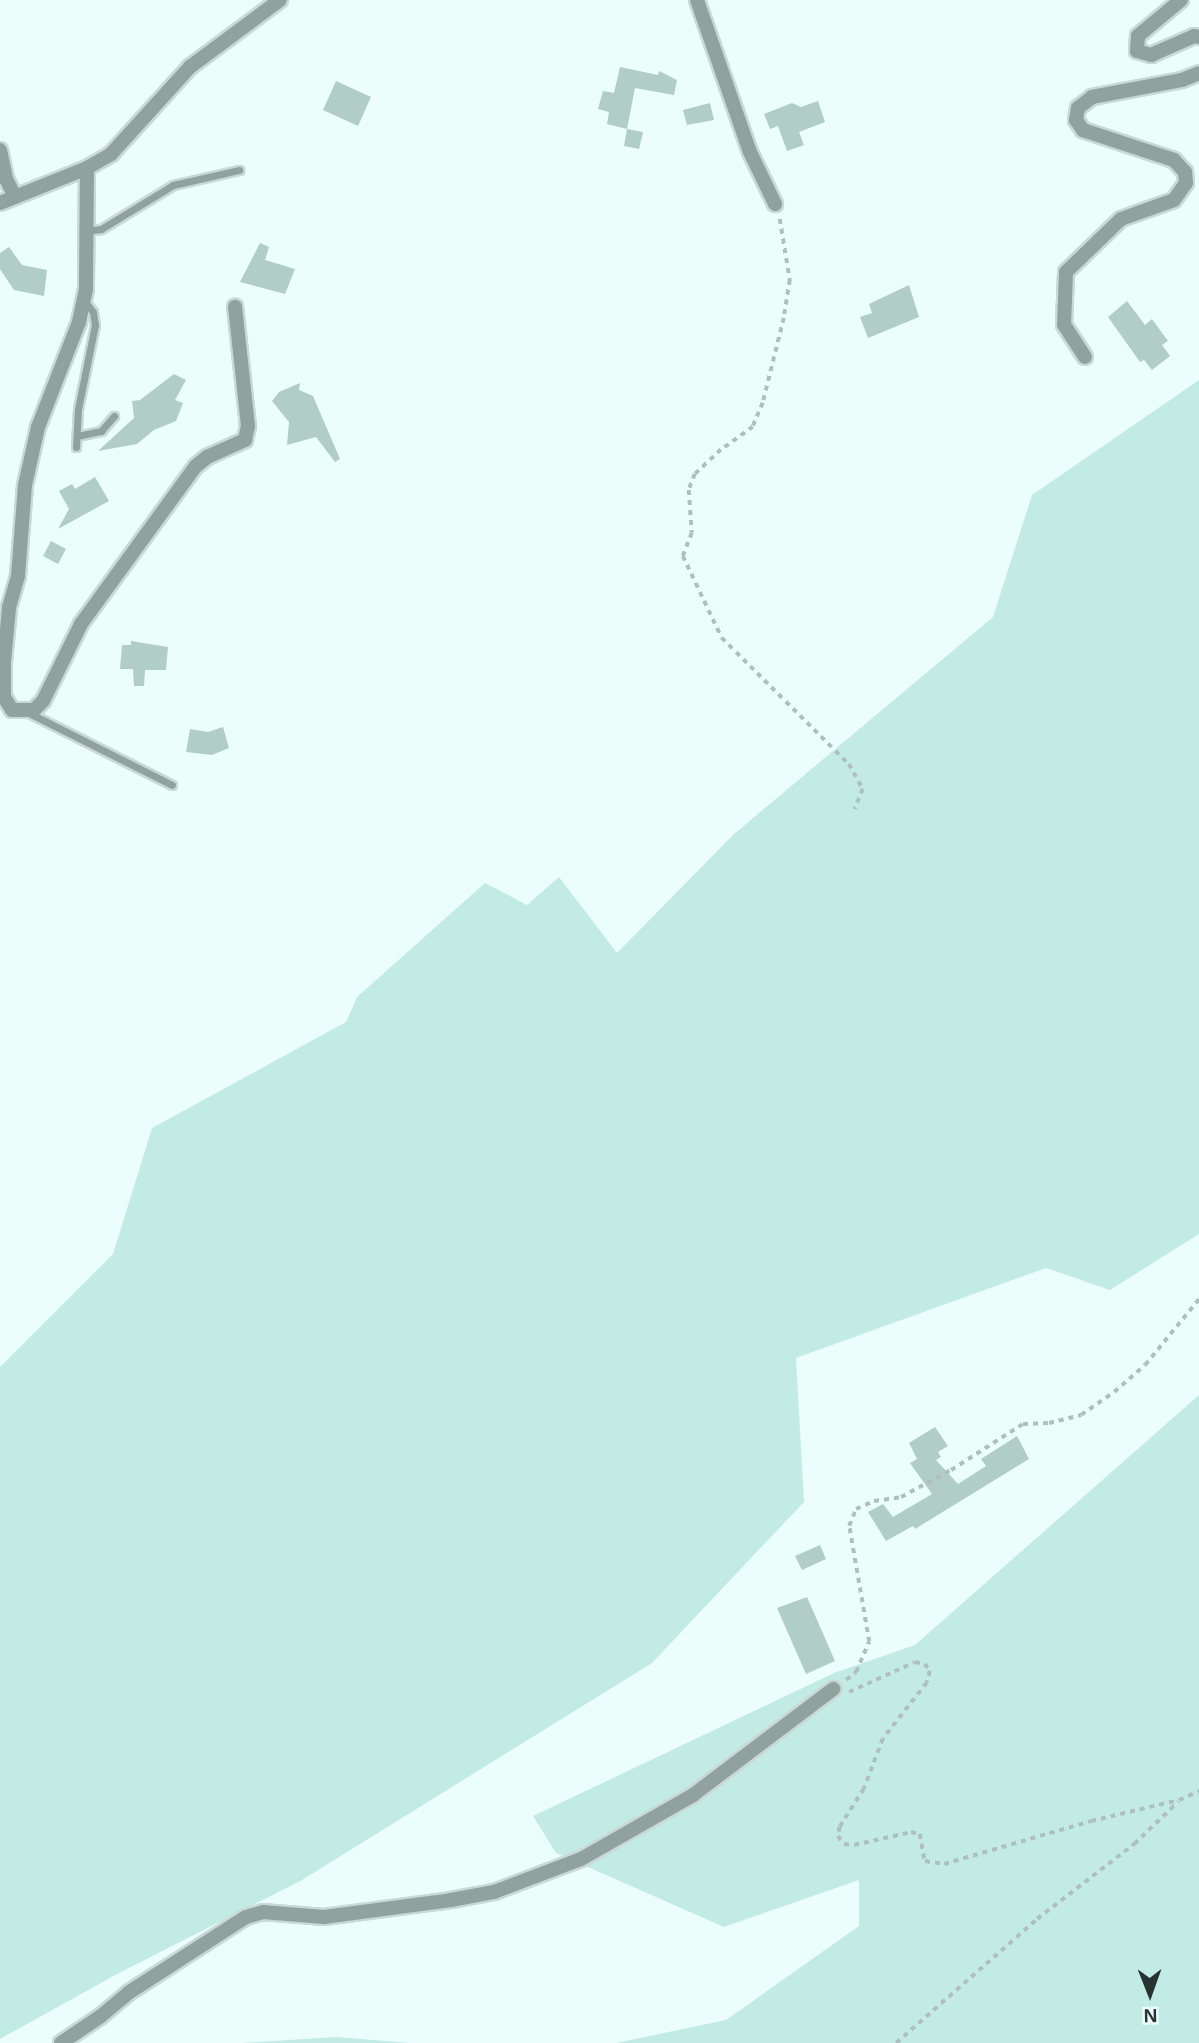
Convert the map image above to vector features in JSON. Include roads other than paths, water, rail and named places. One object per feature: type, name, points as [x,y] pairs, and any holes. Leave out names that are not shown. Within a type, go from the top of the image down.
[{"type":"street","points":[[0,203],[87,168],[111,154],[190,67],[280,0]]},
{"type":"street","points":[[697,0],[750,152],[775,204]]},
{"type":"street","points":[[1181,0],[1138,36],[1137,51],[1151,55],[1194,36],[1199,37]]},
{"type":"street","points":[[1085,356],[1064,325],[1066,272],[1121,219],[1174,200],[1186,183],[1185,172],[1174,159],[1083,130],[1076,120],[1078,108],[1092,97],[1182,80],[1199,73]]},
{"type":"street","points":[[0,150],[6,179],[15,197]]},
{"type":"street","points":[[87,168],[84,299],[79,322],[38,427],[24,485],[18,576],[9,607],[4,662],[4,697],[12,710],[34,710],[43,701],[81,624],[196,466],[207,457],[245,440],[248,426],[235,307]]},
{"type":"street","points":[[61,2043],[101,2016],[128,1993],[246,1917],[263,1912],[324,1917],[451,1900],[494,1892],[582,1858],[693,1795],[833,1689]]},
{"type":"lane","points":[[84,231],[101,229],[173,185],[239,170]]},
{"type":"lane","points":[[76,447],[78,409],[95,325],[93,312],[84,299]]},
{"type":"lane","points":[[77,436],[101,430],[114,416]]},
{"type":"lane","points":[[25,711],[172,785]]}]
